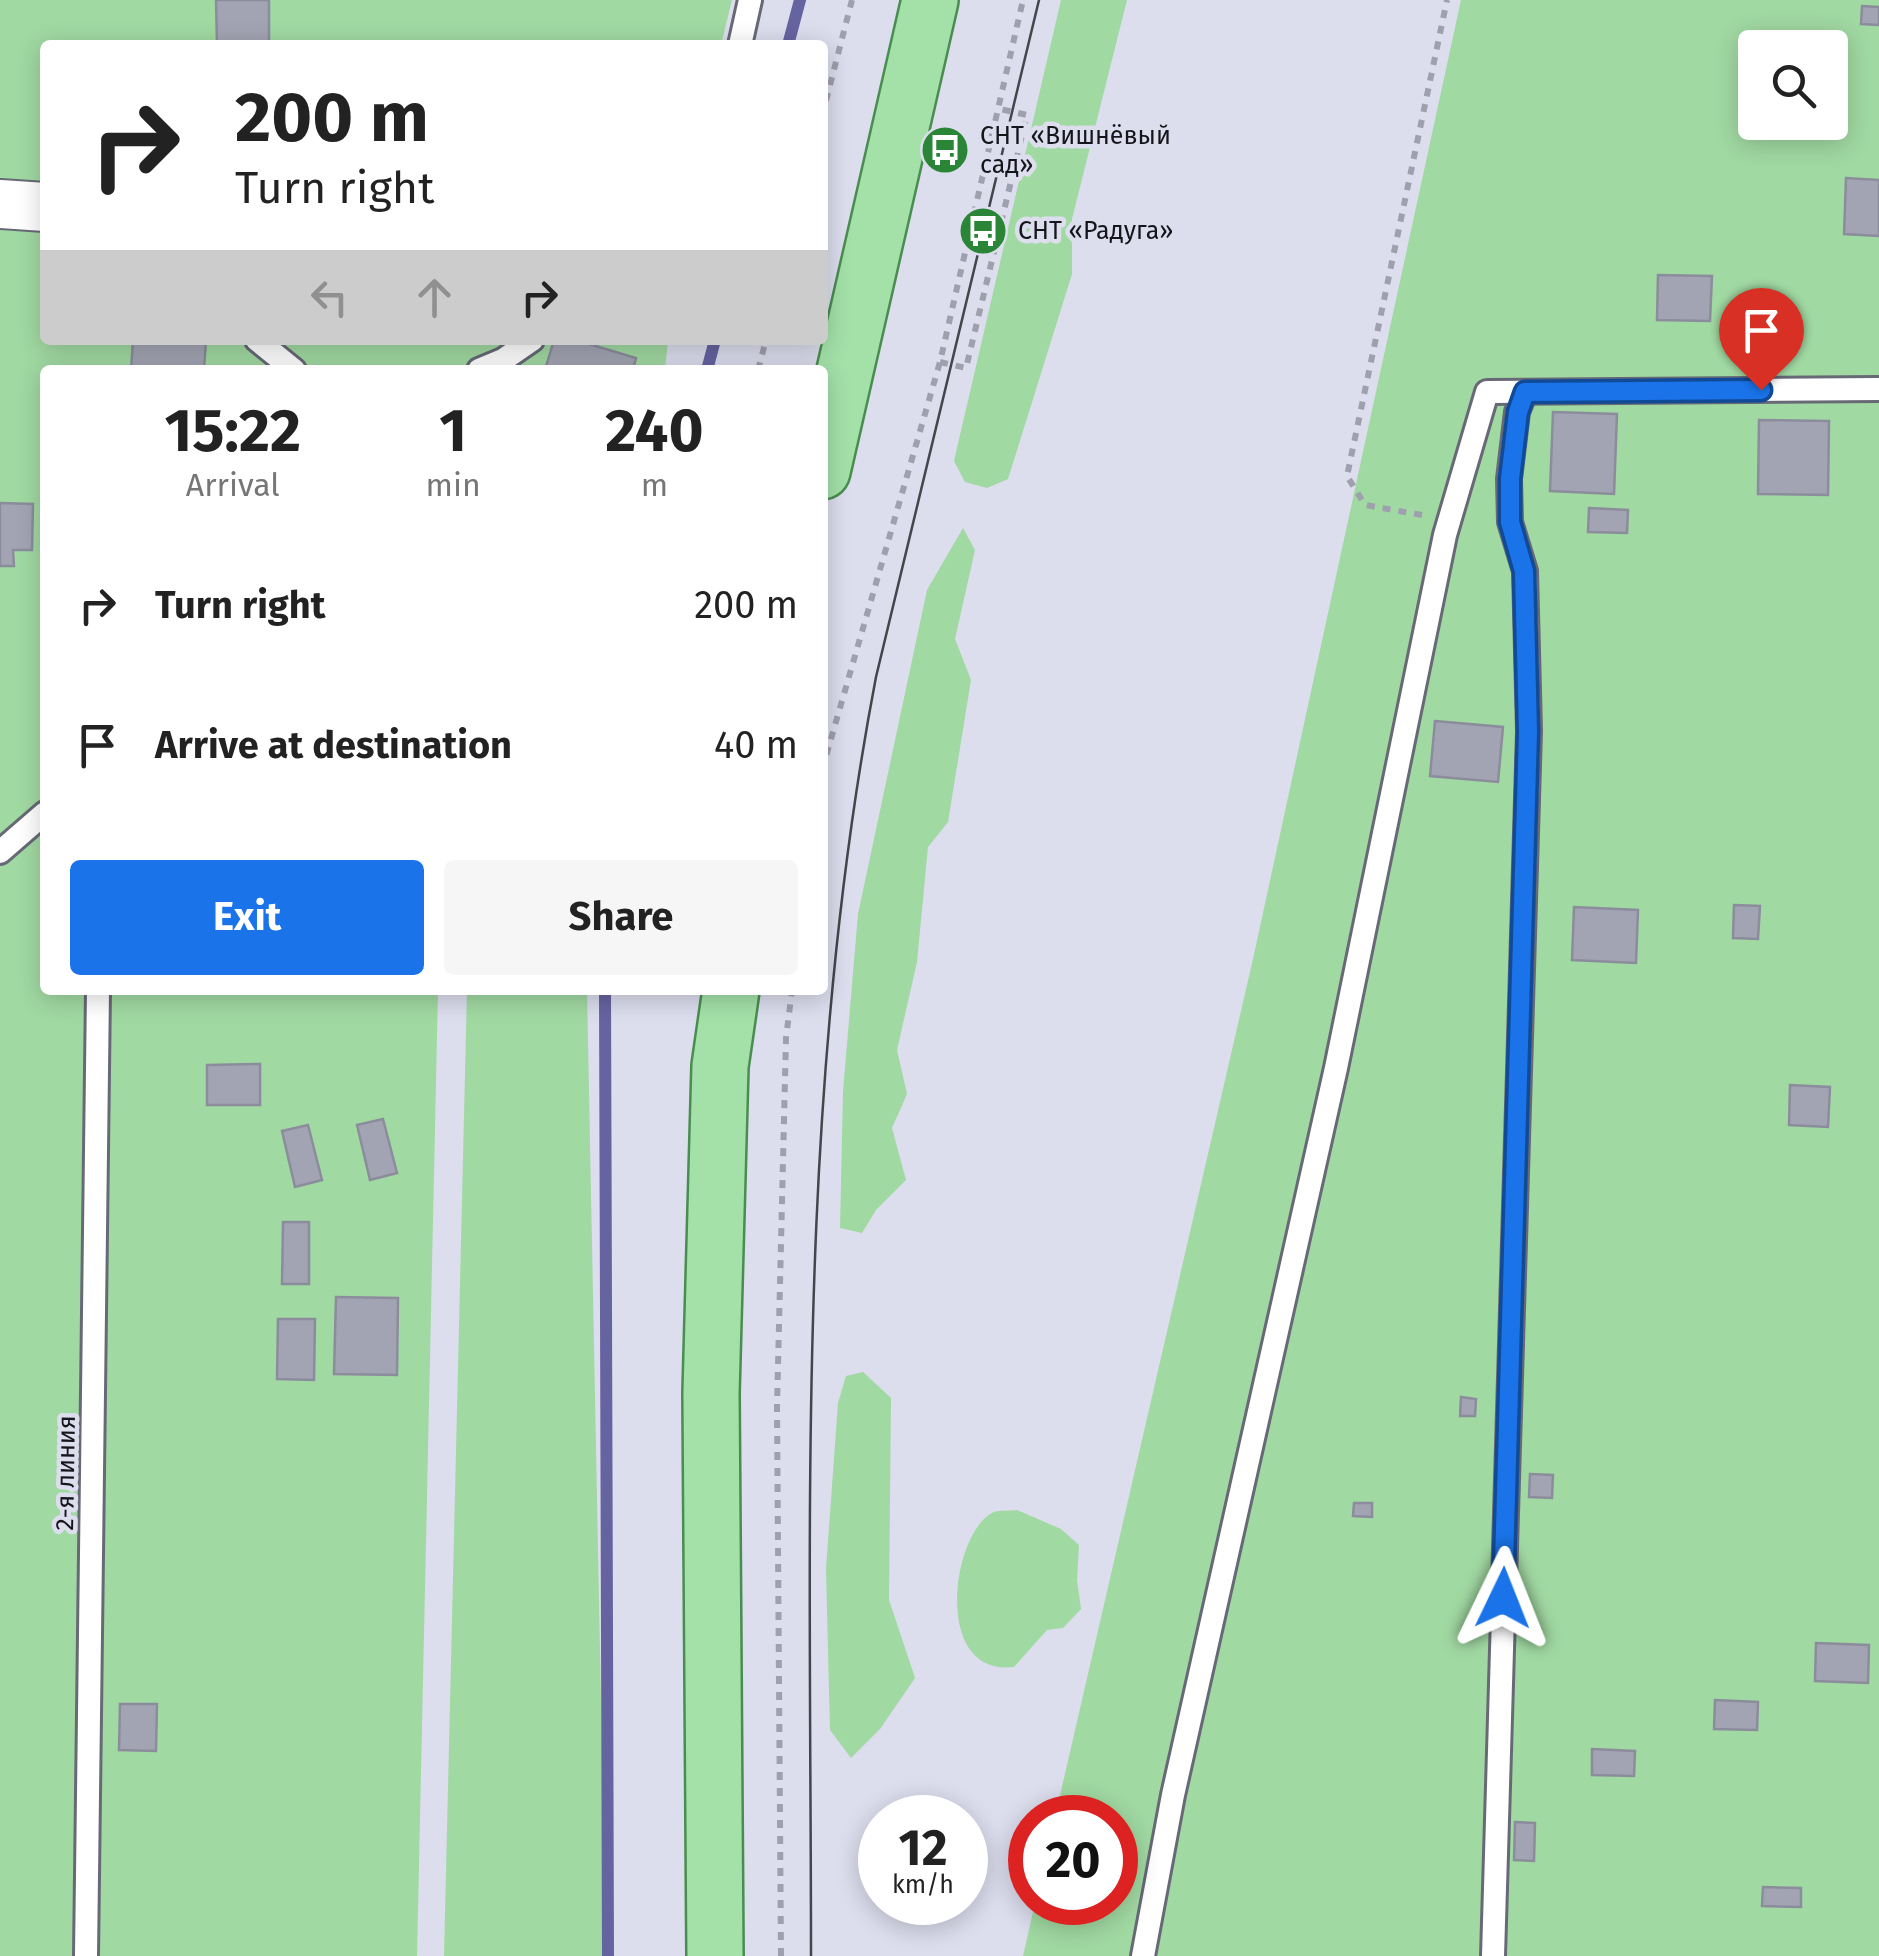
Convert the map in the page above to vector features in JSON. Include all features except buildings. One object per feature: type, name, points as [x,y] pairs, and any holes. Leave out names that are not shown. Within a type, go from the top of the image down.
[{"type":"main road","points":[[828,445],[930,0]]},
{"type":"main road","points":[[715,1956],[712,1393],[720,1066],[730,995]]},
{"type":"street","points":[[0,204],[40,207]]},
{"type":"lane","points":[[741,40],[750,0]]},
{"type":"lane","points":[[263,345],[288,365]]},
{"type":"lane","points":[[491,365],[525,345]]},
{"type":"lane","points":[[1143,1956],[1173,1795],[1336,1068],[1450,519],[1487,392],[1879,389]]},
{"type":"lane","points":[[1493,1956],[1528,732],[1524,571],[1510,522],[1510,479],[1518,412],[1525,392]]},
{"type":"lane","points":[[0,852],[40,818]]},
{"type":"lane","name":"2-я линия","points":[[86,1956],[98,995]]},
{"type":"path","points":[[828,93],[852,0]]},
{"type":"path","points":[[828,749],[940,362],[1023,0]]},
{"type":"path","points":[[1447,0],[1347,476],[1366,506],[1450,519]]},
{"type":"path","points":[[940,362],[966,368],[1026,115],[1000,109]]},
{"type":"path","points":[[780,1956],[777,1408],[786,1038],[791,995]]},
{"type":"green space","points":[[0,0],[732,0],[722,40],[40,40],[40,345],[668,345],[666,365],[40,365],[40,995],[438,995],[417,1956],[0,1956]]},
{"type":"green space","points":[[1061,0],[1127,0],[1072,219],[1072,274],[1008,479],[987,488],[965,482],[954,461]]},
{"type":"green space","points":[[1461,0],[1879,0],[1879,1956],[1023,1956],[1030,1925],[1138,1925],[1138,1795],[1060,1795],[1253,959]]},
{"type":"green space","points":[[963,528],[975,550],[955,639],[971,680],[948,822],[928,847],[917,962],[897,1050],[907,1094],[892,1128],[906,1180],[876,1210],[862,1233],[840,1228],[843,1091],[858,914],[927,590]]},
{"type":"green space","points":[[467,995],[587,995],[606,1956],[444,1956]]},
{"type":"green space","points":[[863,1372],[891,1398],[889,1600],[915,1678],[880,1729],[851,1758],[830,1730],[826,1569],[838,1403],[846,1376]]},
{"type":"green space","points":[[1017,1510],[1061,1529],[1079,1545],[1077,1580],[1081,1609],[1063,1628],[1047,1630],[1014,1667],[988,1664],[970,1650],[960,1627],[957,1600],[960,1572],[979,1524],[994,1512]]},
{"type":"waterway","points":[[789,40],[800,0]]},
{"type":"waterway","points":[[708,365],[714,345]]},
{"type":"waterway","points":[[605,995],[608,1956]]},
{"type":"tram line","points":[[811,1956],[813,1315],[832,995],[850,836],[876,677],[1039,0]]},
{"type":"place","name":"СНТ «Вишнёвый сад»","points":[[945,150]]},
{"type":"place","name":"СНТ «Радуга»","points":[[983,231]]},
{"type":"route","points":[[1503,1598],[1528,732],[1524,571],[1510,522],[1510,479],[1518,412],[1525,392],[1761,390]]}]
